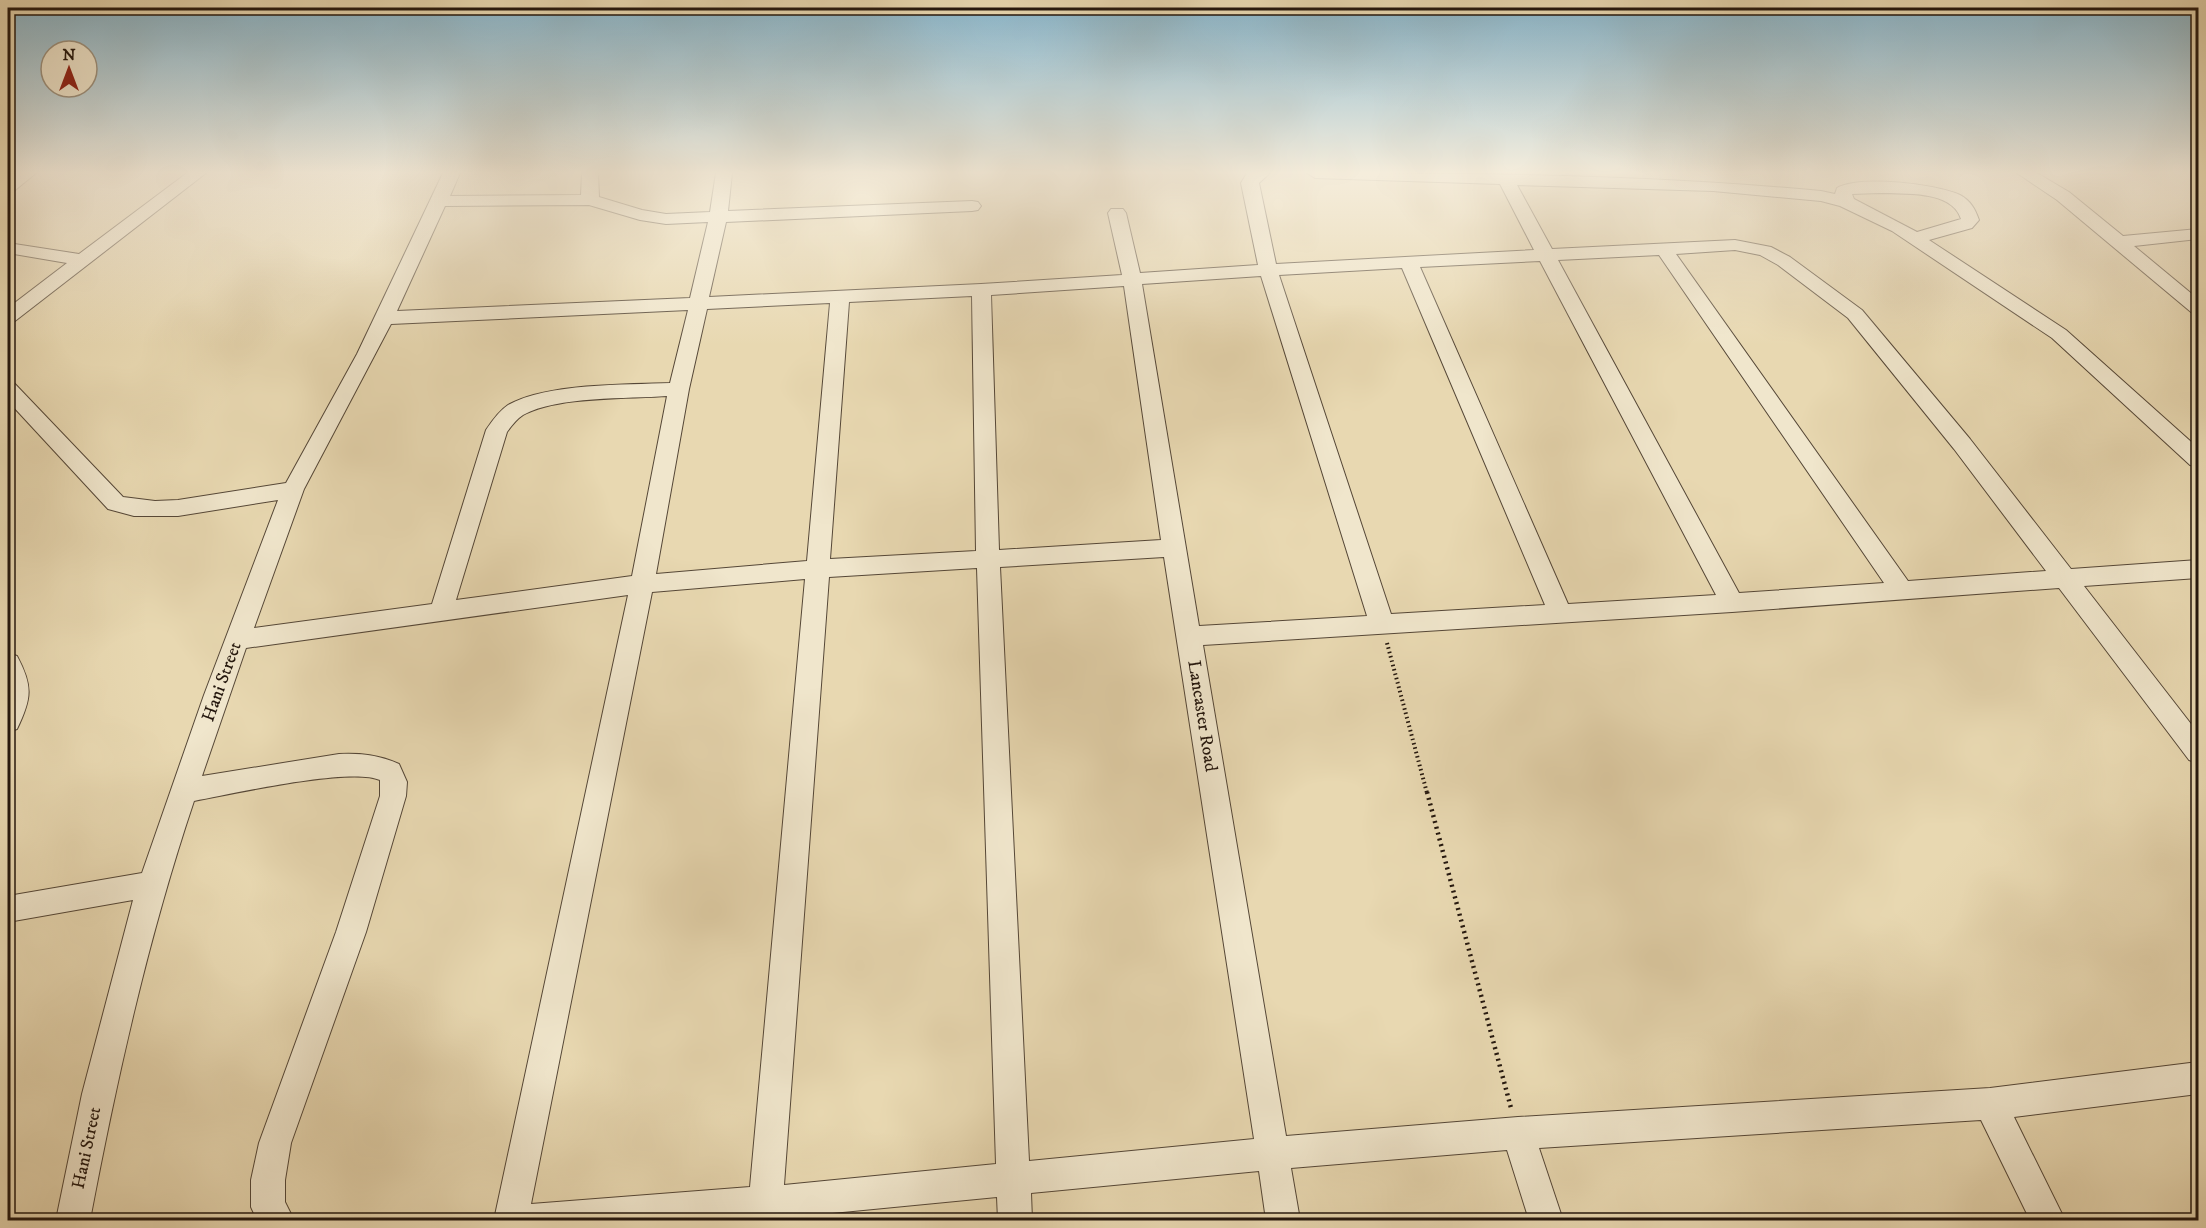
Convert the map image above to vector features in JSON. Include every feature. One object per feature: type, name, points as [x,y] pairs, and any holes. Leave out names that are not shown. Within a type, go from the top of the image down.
[{"type":"street","points":[[8,317],[121,230]]},
{"type":"street","name":"Hani Street","points":[[73,1221],[98,1094],[133,951],[152,884],[183,791],[293,489],[337,411],[427,230]]},
{"type":"street","points":[[511,1221],[642,584],[679,389],[715,230]]},
{"type":"street","name":"Lancaster Road","points":[[1121,230],[1134,280],[1173,548],[1274,1153],[1283,1221]]},
{"type":"street","points":[[1260,230],[1268,270],[1382,625]]},
{"type":"street","points":[[1533,230],[1732,603]]},
{"type":"street","points":[[1903,230],[2068,340],[2199,460]]},
{"type":"street","points":[[1915,238],[1943,230]]},
{"type":"street","points":[[2106,230],[2199,309]]},
{"type":"street","points":[[2120,242],[2199,234]]},
{"type":"street","points":[[384,318],[981,290],[1268,270],[1735,245],[1765,251],[1784,261],[1855,314],[1962,444],[2199,752]]},
{"type":"street","points":[[8,248],[81,260]]},
{"type":"street","points":[[1664,249],[1901,589]]},
{"type":"street","points":[[1409,263],[1560,613]]},
{"type":"street","points":[[981,290],[988,560],[1015,1221]]},
{"type":"street","points":[[765,1212],[840,297]]},
{"type":"street","points":[[8,388],[116,503],[130,508],[168,509],[293,489]]},
{"type":"street","points":[[441,612],[497,430],[506,418],[518,409],[552,399],[679,389]]},
{"type":"street","points":[[237,640],[642,584],[817,570],[1173,548]]},
{"type":"street","points":[[1189,636],[1732,603],[2199,569]]},
{"type":"street","points":[[8,663],[18,681],[18,697],[8,721]]},
{"type":"street","points":[[183,791],[339,765],[364,764],[380,767],[390,772],[394,782],[393,796],[351,932],[275,1143],[268,1180],[268,1207],[277,1221]]},
{"type":"street","points":[[8,909],[152,884]]},
{"type":"street","points":[[533,1221],[765,1212],[1013,1177],[1518,1133],[1990,1104],[2199,1078]]},
{"type":"street","points":[[1990,1104],[2048,1221]]},
{"type":"street","points":[[1518,1133],[1546,1221]]},
{"type":"path","points":[[1382,625],[1518,1133]]}]
